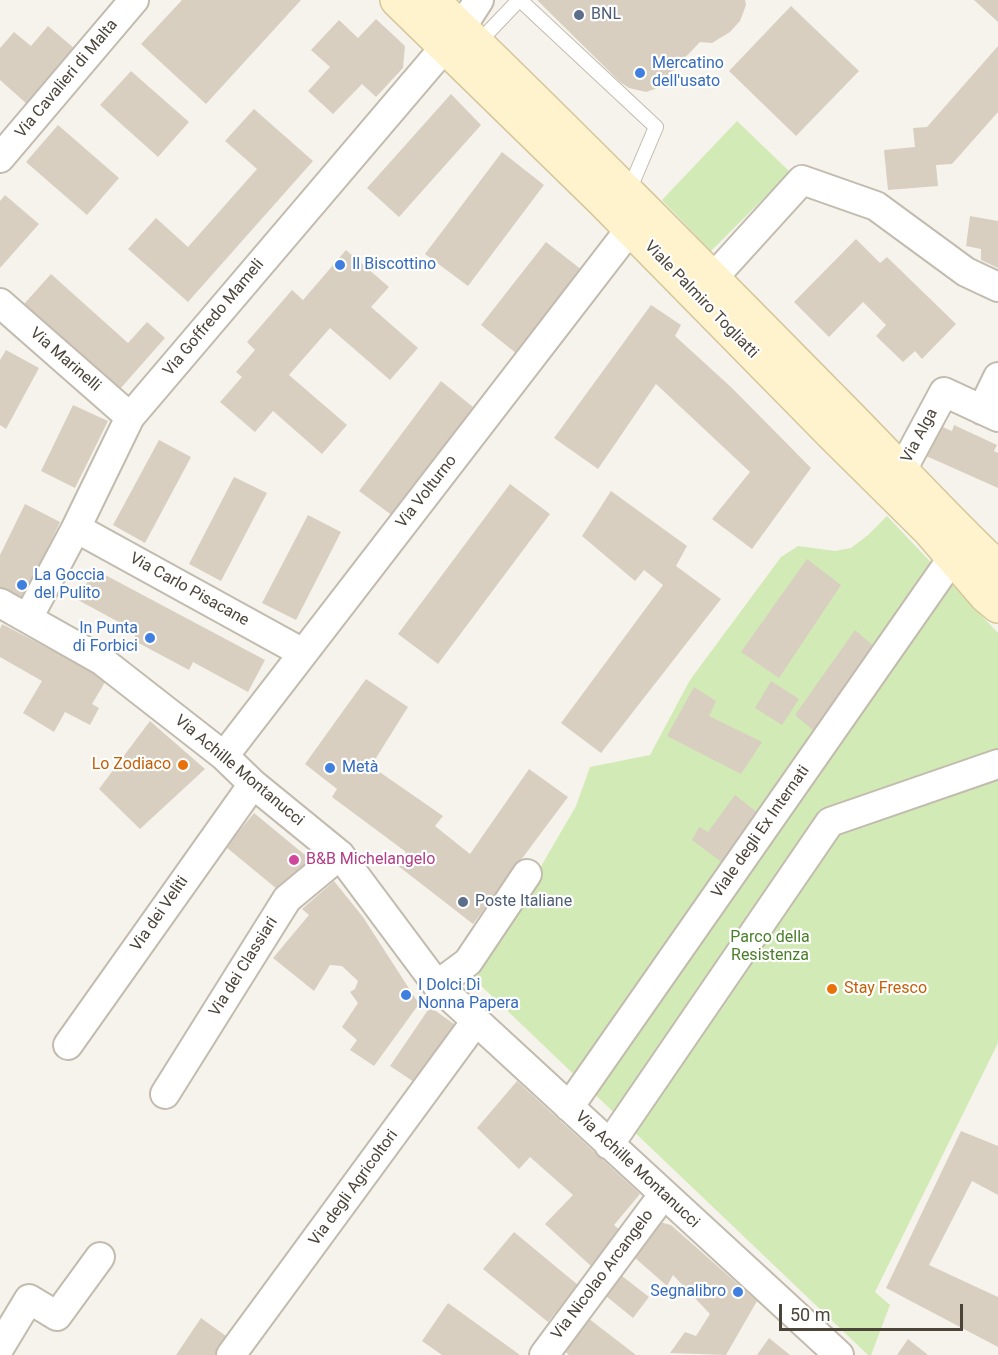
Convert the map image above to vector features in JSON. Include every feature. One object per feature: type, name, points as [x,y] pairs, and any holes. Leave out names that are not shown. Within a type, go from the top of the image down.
[{"type":"street","name":"Via Cavalieri di Malta","points":[[5,140],[134,0]]},
{"type":"street","name":"Viale Palmiro Togliatti","points":[[397,0],[461,39]]},
{"type":"street","name":"Viale Palmiro Togliatti","points":[[432,0],[461,39],[634,210],[713,278],[998,568]]},
{"type":"street","name":"Via Goffredo Mameli","points":[[28,618],[130,417],[461,39],[479,0]]},
{"type":"street","points":[[713,278],[802,180],[876,206],[966,272],[998,287]]},
{"type":"street","name":"Viale Palmiro Togliatti","points":[[634,210],[832,435],[929,530],[986,596],[998,606]]},
{"type":"street","name":"Via Volturno","points":[[224,756],[634,210]]},
{"type":"street","name":"Via Marinelli","points":[[0,303],[130,417]]},
{"type":"street","points":[[990,414],[998,377]]},
{"type":"street","name":"Via Alga","points":[[902,470],[944,392],[990,414]]},
{"type":"street","name":"Via Carlo Pisacane","points":[[75,528],[303,652]]},
{"type":"street","name":"Viale degli Ex Internati","points":[[569,1107],[953,557]]},
{"type":"street","name":"Via Achille Montanucci","points":[[0,603],[101,660],[224,756],[253,784],[340,855],[437,985],[839,1355]]},
{"type":"street","points":[[609,1145],[830,822],[998,765]]},
{"type":"street","name":"Via dei Veliti","points":[[68,1045],[253,784]]},
{"type":"street","name":"Via dei Classiari","points":[[165,1094],[287,899],[340,855]]},
{"type":"street","points":[[437,985],[468,962],[527,874]]},
{"type":"street","name":"Via degli Agricoltori","points":[[231,1355],[476,1021]]},
{"type":"street","name":"Via Nicolao Arcangelo","points":[[544,1355],[663,1195]]},
{"type":"street","points":[[0,1347],[29,1299],[57,1316],[100,1257]]},
{"type":"lane","points":[[461,39],[519,0],[656,127],[634,210]]},
{"type":"green space","points":[[737,121],[790,172],[711,251],[662,200]]},
{"type":"green space","name":"Parco della Resistenza","points":[[887,516],[998,633],[998,1043],[875,1292],[890,1305],[871,1355],[868,1355],[475,980],[576,806],[590,767],[650,755],[690,680],[781,557],[798,546],[835,551],[851,548]]},
{"type":"building","points":[[182,0],[301,0],[206,104],[141,44]]},
{"type":"building","points":[[537,0],[745,0],[746,5],[740,21],[730,32],[712,43],[700,42],[655,89],[646,92],[629,88],[620,82]]},
{"type":"building","points":[[974,0],[998,0],[998,22]]},
{"type":"building","points":[[791,6],[859,71],[796,136],[729,71]]},
{"type":"building","points":[[376,19],[405,46],[403,68],[376,97],[362,84],[333,114],[308,91],[330,67],[311,50],[339,20],[358,38]]},
{"type":"building","points":[[48,26],[75,49],[27,104],[0,80],[0,48],[14,32],[31,46]]},
{"type":"building","points":[[998,46],[998,112],[952,164],[936,165],[938,186],[888,190],[884,150],[915,147],[913,128],[927,127]]},
{"type":"building","points":[[131,71],[189,122],[158,157],[100,105]]},
{"type":"building","points":[[451,94],[481,125],[399,217],[367,188]]},
{"type":"building","points":[[254,109],[313,161],[188,302],[128,249],[156,218],[188,247],[257,169],[225,141]]},
{"type":"building","points":[[58,125],[119,178],[87,215],[26,162]]},
{"type":"building","points":[[502,152],[544,185],[468,286],[425,254]]},
{"type":"building","points":[[5,195],[39,224],[0,268],[0,201]]},
{"type":"building","points":[[970,216],[998,221],[998,268],[981,260],[981,249],[966,246]]},
{"type":"building","points":[[856,239],[880,263],[887,257],[956,324],[922,359],[915,351],[903,362],[876,336],[886,325],[863,302],[829,337],[794,302]]},
{"type":"building","points":[[546,242],[582,270],[517,354],[481,325]]},
{"type":"building","points":[[346,250],[389,287],[371,307],[418,348],[390,380],[330,328],[289,375],[347,425],[322,454],[273,411],[255,432],[220,402],[242,377],[236,372],[255,350],[247,342],[292,290],[303,300]]},
{"type":"building","points":[[51,274],[128,343],[147,322],[165,338],[120,389],[24,304]]},
{"type":"building","points":[[651,305],[681,325],[675,336],[732,388],[811,468],[752,549],[712,519],[750,472],[656,384],[598,469],[554,438]]},
{"type":"building","points":[[6,350],[39,368],[6,429],[0,425],[0,360]]},
{"type":"building","points":[[441,381],[473,407],[393,516],[359,491]]},
{"type":"building","points":[[73,405],[108,421],[75,488],[41,471]]},
{"type":"building","points":[[938,425],[952,431],[954,425],[997,445],[994,451],[998,453],[998,488],[924,455]]},
{"type":"building","points":[[159,440],[191,457],[145,543],[113,525]]},
{"type":"building","points":[[234,477],[267,493],[221,581],[189,564]]},
{"type":"building","points":[[510,484],[550,514],[438,664],[398,634]]},
{"type":"building","points":[[611,491],[687,546],[676,566],[721,599],[601,753],[561,723],[663,585],[644,570],[635,581],[582,536]]},
{"type":"building","points":[[25,504],[60,522],[24,598],[0,587],[0,555]]},
{"type":"building","points":[[308,515],[341,532],[296,620],[262,603]]},
{"type":"building","points":[[807,559],[841,585],[779,678],[741,652]]},
{"type":"building","points":[[94,569],[265,660],[248,692],[193,662],[189,670],[133,640],[137,632],[78,600]]},
{"type":"building","points":[[2,624],[107,679],[92,704],[99,708],[90,725],[65,712],[54,732],[23,713],[42,681],[0,657]]},
{"type":"building","points":[[855,630],[876,648],[814,731],[795,715]]},
{"type":"building","points":[[366,679],[408,707],[371,766],[443,816],[435,826],[470,854],[529,769],[568,797],[473,924],[397,865],[406,852],[332,797],[337,789],[305,764]]},
{"type":"building","points":[[771,681],[799,699],[782,725],[755,708]]},
{"type":"building","points":[[694,687],[716,701],[709,716],[762,742],[741,774],[667,736]]},
{"type":"building","points":[[150,721],[205,769],[140,829],[99,789]]},
{"type":"building","points":[[735,795],[762,816],[727,866],[692,840],[699,827],[708,832]]},
{"type":"building","points":[[254,813],[311,860],[283,894],[226,847]]},
{"type":"building","points":[[334,881],[363,917],[419,1004],[374,1066],[350,1050],[357,1040],[342,1027],[358,1003],[350,992],[355,989],[358,981],[342,966],[330,965],[314,991],[273,958],[309,915],[302,909]]},
{"type":"building","points":[[430,1007],[457,1026],[417,1084],[390,1066]]},
{"type":"building","points":[[517,1081],[640,1194],[614,1225],[623,1233],[592,1267],[545,1224],[573,1195],[530,1157],[519,1169],[477,1128]]},
{"type":"building","points":[[961,1131],[998,1146],[998,1195],[972,1181],[929,1265],[998,1297],[998,1347],[886,1288]]},
{"type":"building","points":[[656,1221],[671,1225],[757,1301],[726,1355],[670,1353],[685,1332],[696,1336],[710,1314],[673,1275],[667,1286],[634,1257]]},
{"type":"building","points":[[514,1232],[578,1285],[548,1322],[483,1269]]},
{"type":"building","points":[[617,1272],[649,1297],[633,1318],[601,1292]]},
{"type":"building","points":[[448,1303],[520,1355],[442,1355],[422,1341]]},
{"type":"building","points":[[201,1318],[233,1341],[223,1355],[176,1355]]},
{"type":"building","points":[[588,1318],[636,1355],[569,1355],[563,1350]]},
{"type":"building","points":[[769,1338],[790,1355],[757,1355]]},
{"type":"building","points":[[908,1339],[928,1355],[897,1355]]},
{"type":"place","name":"BNL","points":[[579,15]]},
{"type":"place","name":"Mercatino dell'usato","points":[[640,73]]},
{"type":"place","name":"Il Biscottino","points":[[340,265]]},
{"type":"place","name":"La Goccia del Pulito","points":[[22,585]]},
{"type":"place","name":"In Punta di Forbici","points":[[150,638]]},
{"type":"place","name":"Lo Zodiaco","points":[[183,765]]},
{"type":"place","name":"Metà","points":[[330,768]]},
{"type":"place","name":"B&B Michelangelo","points":[[294,860]]},
{"type":"place","name":"Poste Italiane","points":[[463,902]]},
{"type":"place","name":"Stay Fresco","points":[[832,989]]},
{"type":"place","name":"I Dolci Di Nonna Papera","points":[[406,995]]},
{"type":"place","name":"Segnalibro","points":[[738,1292]]}]
